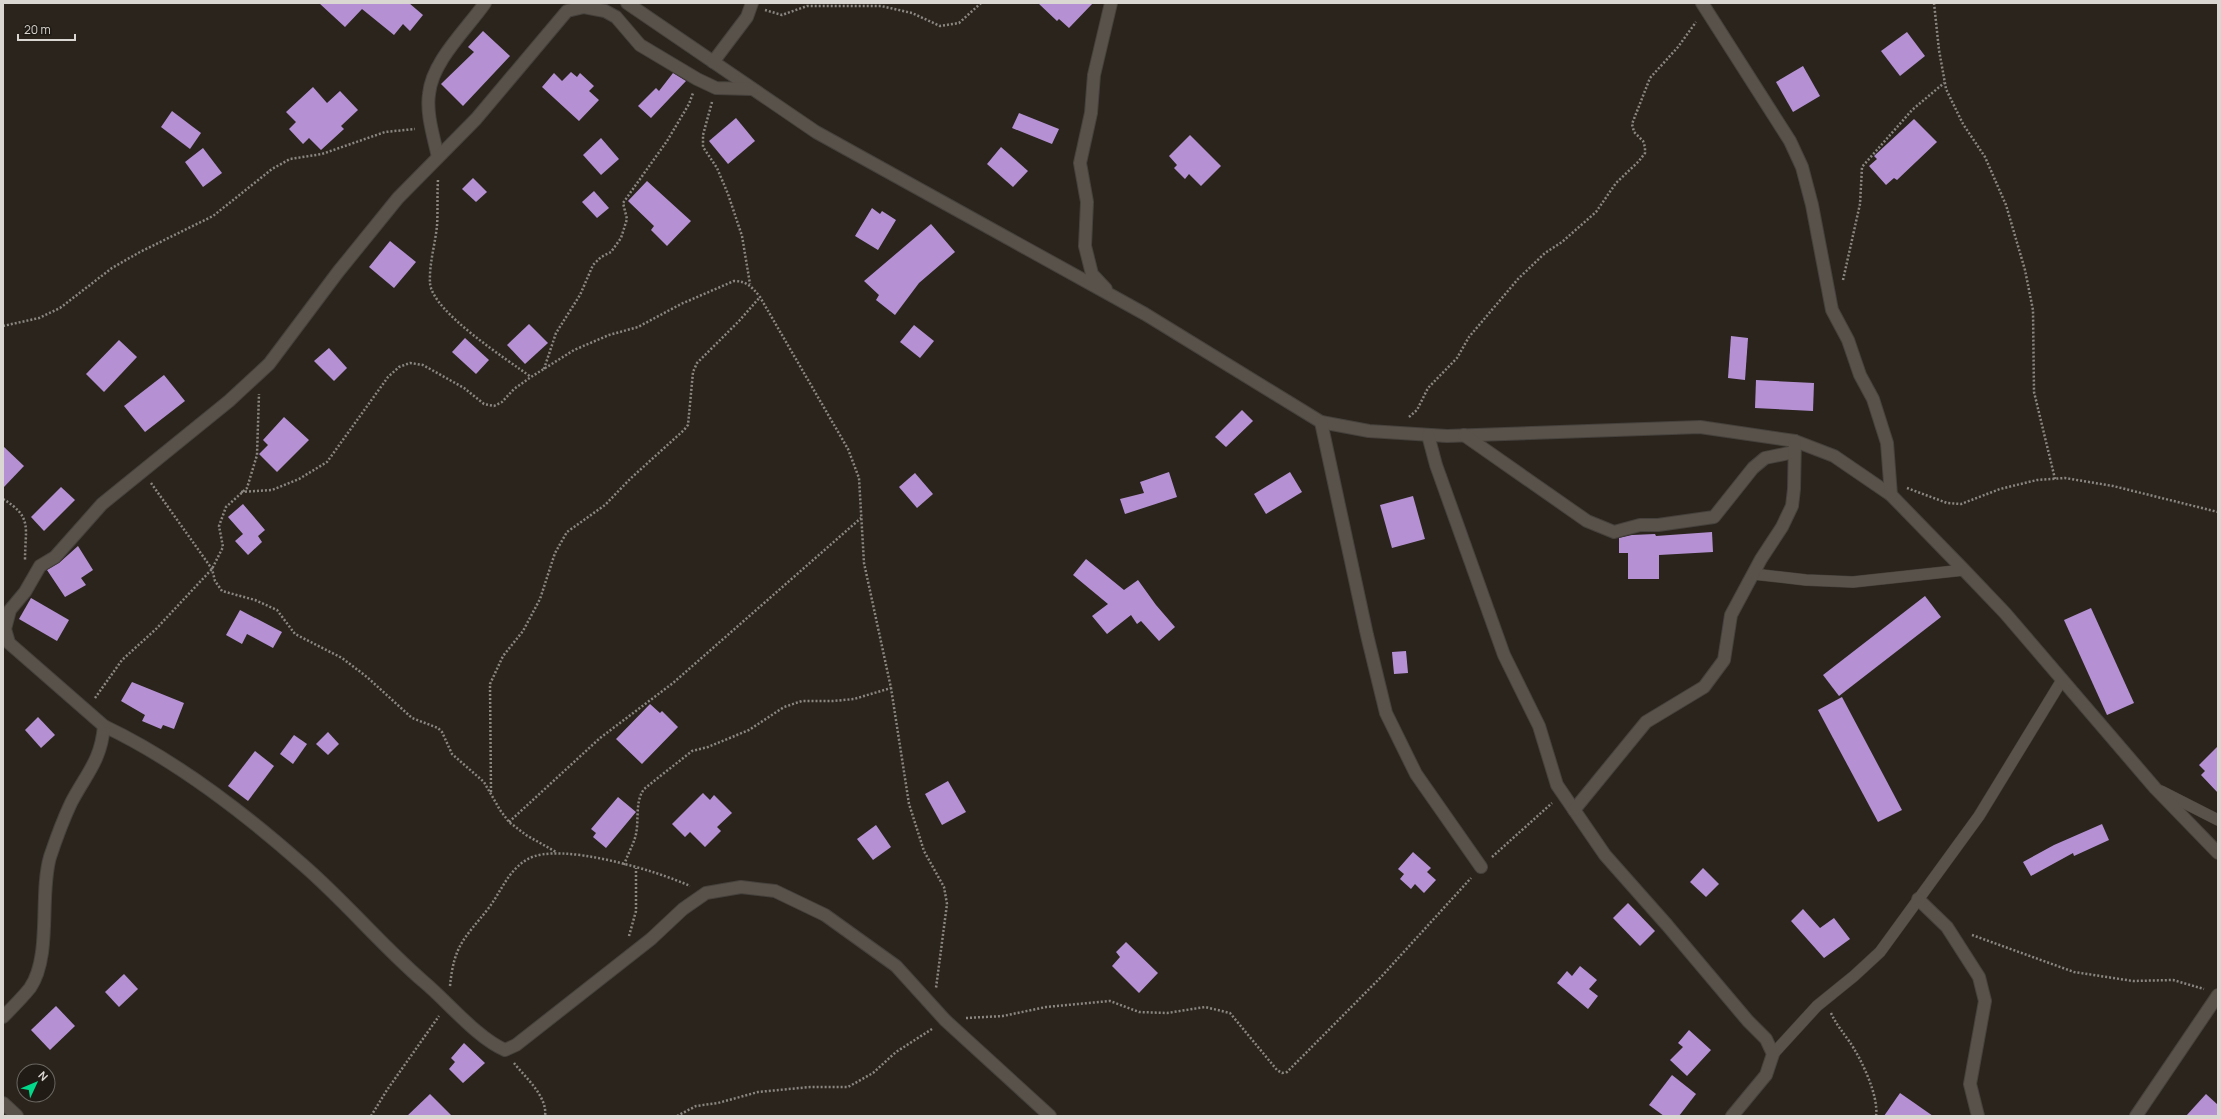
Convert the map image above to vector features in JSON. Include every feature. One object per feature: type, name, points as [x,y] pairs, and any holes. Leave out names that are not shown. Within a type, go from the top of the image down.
[{"type":"street","points":[[438,158],[432,130],[428,94],[440,62],[485,3]]},
{"type":"street","points":[[627,3],[816,132],[1145,314],[1320,422],[1370,431],[1428,435],[1700,427],[1834,456],[1891,495],[1964,570],[2005,613],[2155,788],[2218,853]]},
{"type":"street","points":[[713,62],[747,17],[752,3]]},
{"type":"street","points":[[1112,3],[1094,74],[1091,114],[1080,164],[1087,202],[1085,246],[1092,274],[1113,296]]},
{"type":"street","points":[[1704,6],[1790,141],[1802,167],[1812,205],[1832,310],[1848,340],[1860,375],[1873,399],[1887,443],[1891,495]]},
{"type":"street","points":[[752,89],[716,88],[697,79],[640,45],[616,17],[605,11],[584,7],[567,11],[476,119],[398,198],[338,272],[269,364],[229,401],[143,469],[102,504],[54,557],[40,566],[25,592],[10,610],[5,629],[10,643],[104,726],[127,737],[190,775],[235,808],[303,864],[396,958],[448,1003],[492,1045],[504,1050],[516,1045],[651,939],[683,909],[706,893],[741,887],[775,891],[825,915],[896,966],[945,1020],[1050,1116]]},
{"type":"street","points":[[1320,422],[1367,635],[1386,713],[1416,774],[1481,867]]},
{"type":"street","points":[[1428,435],[1436,465],[1504,655],[1540,726],[1557,785],[1605,855],[1668,925],[1748,1021],[1766,1039],[1773,1054],[1766,1075],[1732,1116]]},
{"type":"street","points":[[1464,435],[1587,521],[1614,532],[1640,525],[1658,526],[1714,517],[1753,468],[1765,458],[1794,447]]},
{"type":"street","points":[[1574,810],[1646,722],[1704,687],[1724,660],[1731,615],[1753,574],[1782,527],[1792,506],[1794,489],[1794,447]]},
{"type":"street","points":[[3,1017],[30,987],[40,963],[45,885],[50,858],[71,804],[99,754],[104,726]]},
{"type":"street","points":[[1918,899],[1947,927],[1979,977],[1985,1001],[1970,1084],[1978,1116]]},
{"type":"street","points":[[2136,1116],[2214,993]]},
{"type":"street","points":[[3,1103],[17,1116]]},
{"type":"lane","points":[[1753,574],[1806,580],[1853,582],[1964,570]]},
{"type":"lane","points":[[1773,1054],[1825,1000],[1880,952],[1979,816],[2062,680]]},
{"type":"lane","points":[[2155,788],[2218,820]]},
{"type":"path","points":[[747,17],[763,10],[782,15],[807,6],[882,6],[912,13],[940,26],[958,23],[981,3]]},
{"type":"path","points":[[1934,3],[1944,84],[1963,124],[1985,157],[2006,205],[2025,270],[2033,310],[2034,392],[2055,479]]},
{"type":"path","points":[[1394,432],[1417,410],[1428,388],[1457,358],[1469,337],[1518,279],[1545,253],[1562,242],[1596,212],[1616,183],[1639,161],[1645,153],[1643,141],[1634,132],[1632,124],[1650,78],[1678,47],[1704,6]]},
{"type":"path","points":[[544,369],[556,333],[580,295],[593,265],[601,257],[611,252],[620,238],[627,219],[623,203],[649,169],[689,104],[697,79]]},
{"type":"path","points":[[1842,282],[1860,204],[1862,167],[1912,110],[1944,84]]},
{"type":"path","points":[[716,88],[704,135],[703,147],[717,168],[728,194],[742,236],[751,285],[760,297],[848,449],[859,478],[864,563],[891,688],[909,804],[924,851],[944,887],[947,904],[933,1006]]},
{"type":"path","points":[[3,326],[39,318],[60,308],[112,268],[140,252],[213,216],[272,168],[290,159],[322,154],[385,132],[407,129],[432,130]]},
{"type":"path","points":[[438,158],[437,226],[431,259],[430,284],[432,293],[445,309],[475,336],[531,377]]},
{"type":"path","points":[[241,492],[272,490],[299,479],[326,462],[388,377],[399,367],[410,363],[423,365],[464,388],[484,404],[494,406],[502,402],[514,389],[531,377],[574,350],[609,335],[638,326],[719,286],[734,281],[742,281],[751,285]]},
{"type":"path","points":[[491,792],[490,684],[503,656],[523,631],[540,599],[555,553],[567,532],[605,505],[630,479],[684,430],[688,425],[693,372],[697,363],[739,321],[760,297]]},
{"type":"path","points":[[91,714],[96,698],[122,660],[156,629],[212,569],[223,547],[219,526],[226,508],[241,492],[247,488],[257,455],[259,373]]},
{"type":"path","points":[[143,469],[158,496],[212,569],[215,581],[222,591],[255,600],[277,610],[295,634],[342,658],[367,677],[412,718],[438,728],[442,732],[452,754],[484,782],[500,810],[510,822],[526,835],[556,852]]},
{"type":"path","points":[[1890,482],[1947,503],[1961,504],[2000,489],[2037,480],[2065,478],[2113,486],[2218,512]]},
{"type":"path","points":[[3,499],[18,508],[23,516],[25,563]]},
{"type":"path","points":[[510,822],[600,738],[673,683],[862,518]]},
{"type":"path","points":[[624,865],[635,838],[639,817],[639,797],[644,789],[692,751],[708,747],[749,730],[784,707],[802,701],[854,699],[891,688]]},
{"type":"path","points":[[677,1116],[696,1106],[718,1103],[758,1092],[810,1086],[848,1087],[873,1073],[896,1052],[945,1020],[1003,1016],[1046,1007],[1110,1001],[1139,1012],[1167,1013],[1205,1007],[1230,1013],[1277,1070],[1282,1073],[1287,1072],[1381,977],[1481,867],[1563,793]]},
{"type":"path","points":[[371,1116],[387,1090],[448,1003],[452,963],[455,952],[492,903],[509,875],[528,858],[556,852],[574,853],[668,875],[706,893]]},
{"type":"path","points":[[628,956],[630,934],[636,911],[636,868]]},
{"type":"path","points":[[1947,927],[2074,972],[2133,981],[2173,980],[2214,993]]},
{"type":"path","points":[[1825,1000],[1834,1021],[1849,1042],[1870,1083],[1877,1101],[1876,1116]]},
{"type":"path","points":[[504,1050],[541,1098],[546,1111],[546,1116]]},
{"type":"building","points":[[319,3],[409,3],[423,15],[410,31],[403,24],[394,35],[362,9],[345,27]]},
{"type":"building","points":[[1038,3],[1093,3],[1069,28],[1059,19],[1057,21]]},
{"type":"building","points":[[483,31],[510,56],[463,106],[441,84],[474,52],[468,47]]},
{"type":"building","points":[[1907,32],[1925,56],[1900,76],[1881,51]]},
{"type":"building","points":[[1803,66],[1820,96],[1793,112],[1776,82]]},
{"type":"building","points":[[571,72],[577,77],[580,73],[594,86],[589,91],[599,100],[579,121],[542,87],[554,73],[562,81]]},
{"type":"building","points":[[673,73],[686,81],[651,118],[638,106],[656,88],[659,91]]},
{"type":"building","points":[[313,87],[327,103],[340,91],[358,110],[341,126],[344,129],[321,150],[309,138],[303,144],[289,129],[296,122],[286,112]]},
{"type":"building","points":[[172,111],[201,133],[190,149],[161,127]]},
{"type":"building","points":[[1019,113],[1059,129],[1052,144],[1012,128]]},
{"type":"building","points":[[736,118],[755,141],[728,164],[709,141]]},
{"type":"building","points":[[1914,119],[1937,142],[1897,180],[1894,178],[1886,185],[1869,166],[1877,159],[1874,156]]},
{"type":"building","points":[[1190,135],[1221,166],[1201,186],[1189,174],[1185,179],[1174,168],[1177,165],[1169,156]]},
{"type":"building","points":[[601,138],[619,159],[601,175],[583,155]]},
{"type":"building","points":[[1001,147],[1028,171],[1013,187],[987,164]]},
{"type":"building","points":[[203,148],[222,173],[203,187],[185,162]]},
{"type":"building","points":[[473,178],[487,192],[476,202],[462,189]]},
{"type":"building","points":[[647,181],[691,221],[667,246],[651,230],[654,226],[628,201]]},
{"type":"building","points":[[594,191],[609,208],[597,218],[582,202]]},
{"type":"building","points":[[872,208],[880,214],[882,211],[896,220],[878,250],[855,236]]},
{"type":"building","points":[[931,224],[955,252],[919,283],[895,315],[876,300],[879,295],[864,281]]},
{"type":"building","points":[[390,241],[416,262],[394,288],[369,267]]},
{"type":"building","points":[[529,324],[548,343],[525,364],[507,345]]},
{"type":"building","points":[[914,325],[934,341],[920,358],[900,342]]},
{"type":"building","points":[[1731,336],[1748,338],[1745,380],[1728,378]]},
{"type":"building","points":[[465,338],[489,360],[476,374],[452,352]]},
{"type":"building","points":[[119,340],[137,357],[104,392],[86,374]]},
{"type":"building","points":[[329,348],[347,368],[334,381],[314,361]]},
{"type":"building","points":[[164,375],[185,401],[145,432],[124,406]]},
{"type":"building","points":[[1756,380],[1814,383],[1813,411],[1755,408]]},
{"type":"building","points":[[1242,410],[1253,421],[1226,447],[1215,437]]},
{"type":"building","points":[[284,417],[309,440],[277,472],[259,454],[268,445],[263,440]]},
{"type":"building","points":[[3,446],[24,466],[3,488]]},
{"type":"building","points":[[1169,472],[1177,497],[1125,514],[1120,499],[1144,493],[1140,482]]},
{"type":"building","points":[[1290,472],[1302,492],[1266,514],[1254,494]]},
{"type":"building","points":[[915,473],[933,494],[917,508],[899,487]]},
{"type":"building","points":[[61,487],[75,500],[44,531],[31,517]]},
{"type":"building","points":[[1413,496],[1425,539],[1392,548],[1380,505]]},
{"type":"building","points":[[243,504],[265,530],[258,536],[262,542],[248,555],[235,541],[243,534],[228,517]]},
{"type":"building","points":[[1712,532],[1713,552],[1659,555],[1659,579],[1628,579],[1628,553],[1619,553],[1619,538],[1632,535],[1655,534],[1656,536]]},
{"type":"building","points":[[78,546],[93,570],[81,578],[86,585],[65,597],[47,570],[59,563]]},
{"type":"building","points":[[1086,559],[1124,590],[1138,580],[1156,605],[1175,627],[1159,641],[1141,621],[1137,624],[1131,615],[1107,634],[1092,616],[1108,604],[1073,575]]},
{"type":"building","points":[[1925,596],[1941,617],[1839,696],[1823,675]]},
{"type":"building","points":[[31,598],[69,620],[57,641],[19,619]]},
{"type":"building","points":[[2091,608],[2134,703],[2107,715],[2064,620]]},
{"type":"building","points":[[240,610],[282,632],[273,648],[247,634],[242,644],[226,635]]},
{"type":"building","points":[[1406,651],[1408,673],[1394,674],[1392,652]]},
{"type":"building","points":[[132,682],[184,703],[174,729],[163,725],[161,729],[142,721],[145,715],[121,701]]},
{"type":"building","points":[[1842,697],[1902,810],[1878,822],[1818,710]]},
{"type":"building","points":[[650,704],[660,713],[662,711],[678,727],[642,764],[616,739]]},
{"type":"building","points":[[38,717],[55,735],[41,748],[25,730]]},
{"type":"building","points":[[328,732],[339,744],[328,755],[316,744]]},
{"type":"building","points":[[294,735],[307,744],[293,764],[280,754]]},
{"type":"building","points":[[2218,746],[2218,793],[2201,775],[2205,771],[2199,765]]},
{"type":"building","points":[[255,751],[274,766],[248,801],[228,786]]},
{"type":"building","points":[[948,781],[966,812],[942,825],[925,794]]},
{"type":"building","points":[[703,793],[710,800],[714,795],[732,813],[717,827],[721,831],[705,847],[690,832],[685,837],[672,824]]},
{"type":"building","points":[[618,797],[636,812],[606,848],[593,837],[596,833],[591,829]]},
{"type":"building","points":[[2102,824],[2109,840],[2074,856],[2073,853],[2031,876],[2023,862],[2054,845]]},
{"type":"building","points":[[876,825],[891,847],[873,860],[857,839]]},
{"type":"building","points":[[1413,852],[1431,868],[1427,872],[1436,880],[1424,893],[1415,884],[1411,889],[1400,879],[1404,874],[1398,869]]},
{"type":"building","points":[[1703,868],[1719,884],[1706,897],[1690,882]]},
{"type":"building","points":[[1628,903],[1655,931],[1640,946],[1613,918]]},
{"type":"building","points":[[1803,909],[1820,928],[1834,918],[1850,939],[1824,958],[1791,921]]},
{"type":"building","points":[[1126,942],[1158,973],[1139,993],[1112,966],[1120,957],[1116,952]]},
{"type":"building","points":[[1580,966],[1597,980],[1589,989],[1598,996],[1588,1009],[1557,983],[1567,971],[1572,976]]},
{"type":"building","points":[[124,974],[138,989],[119,1007],[105,992]]},
{"type":"building","points":[[56,1006],[75,1026],[50,1050],[31,1030]]},
{"type":"building","points":[[1689,1030],[1711,1050],[1687,1076],[1670,1060],[1683,1047],[1678,1043]]},
{"type":"building","points":[[464,1043],[485,1063],[463,1083],[449,1069],[455,1062],[451,1058]]},
{"type":"building","points":[[1672,1075],[1696,1094],[1679,1116],[1664,1116],[1649,1105]]},
{"type":"building","points":[[1900,1093],[1933,1116],[1884,1116]]},
{"type":"building","points":[[430,1094],[452,1116],[407,1116]]},
{"type":"building","points":[[2206,1094],[2218,1105],[2218,1116],[2186,1116]]}]
